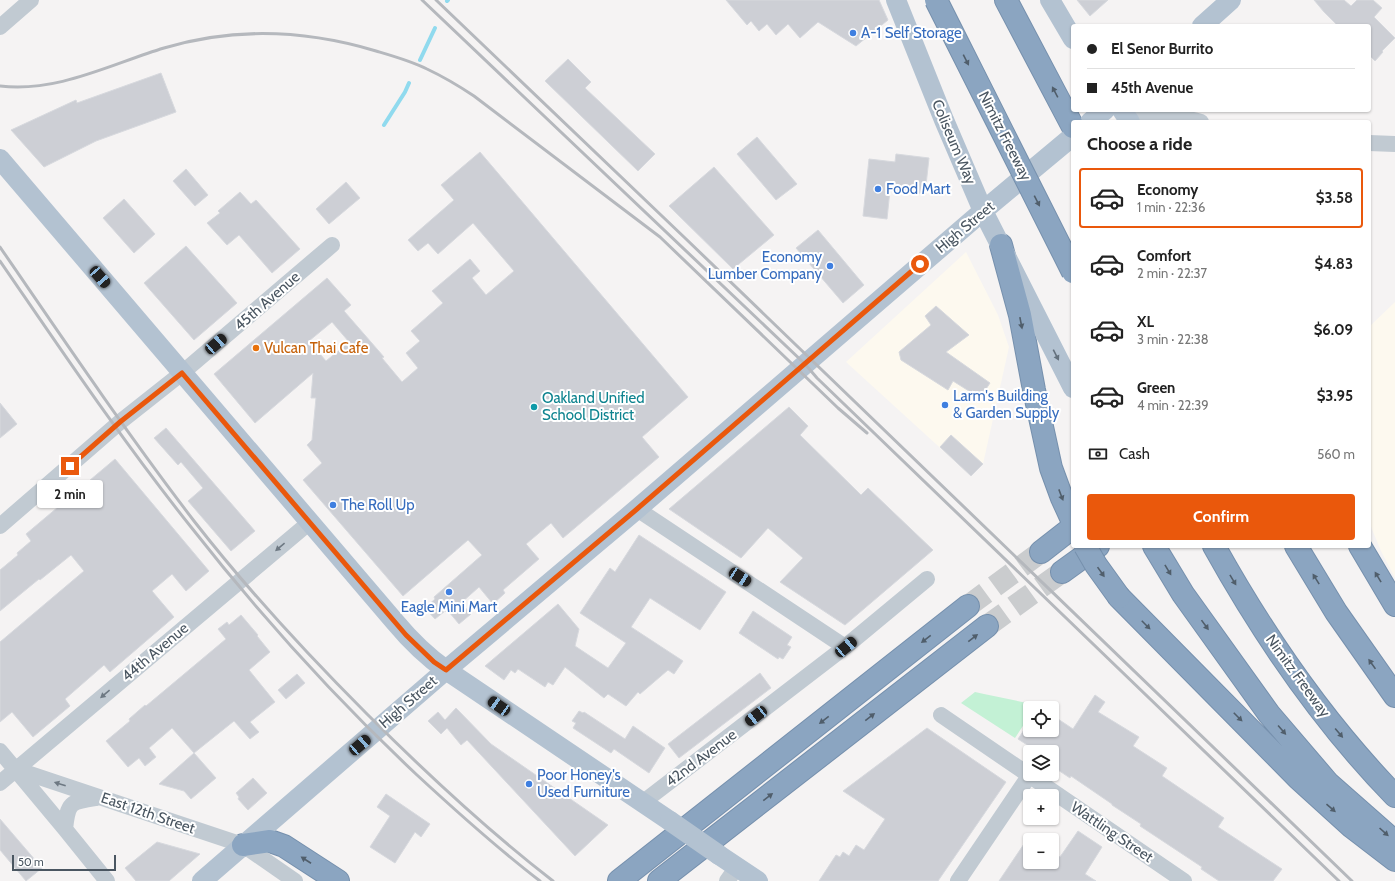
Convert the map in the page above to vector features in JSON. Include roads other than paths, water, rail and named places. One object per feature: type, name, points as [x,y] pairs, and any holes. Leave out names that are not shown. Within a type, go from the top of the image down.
[{"type":"highway","name":"Nimitz Freeway","points":[[936,0],[1071,268]]},
{"type":"highway","points":[[1006,0],[1071,123]]},
{"type":"highway","points":[[1001,245],[1020,315],[1034,390],[1052,468],[1062,498],[1071,518]]},
{"type":"highway","points":[[1041,552],[1071,529]]},
{"type":"highway","points":[[1086,548],[1096,566],[1119,597],[1298,778],[1352,826],[1395,860]]},
{"type":"highway","points":[[1062,572],[1095,548]]},
{"type":"highway","points":[[1155,548],[1183,594],[1269,714],[1328,783],[1395,842]]},
{"type":"highway","name":"Nimitz Freeway","points":[[1215,548],[1233,580],[1301,685],[1374,774],[1395,796]]},
{"type":"highway","points":[[1297,548],[1336,612],[1395,696]]},
{"type":"highway","points":[[1361,548],[1395,605]]},
{"type":"highway","points":[[619,881],[968,606]]},
{"type":"highway","points":[[659,881],[742,818],[987,626]]},
{"type":"highway","points":[[606,881],[728,796]]},
{"type":"highway","points":[[671,881],[742,818]]},
{"type":"highway","points":[[243,845],[270,840],[284,846],[338,881]]},
{"type":"main road","name":"Coliseum Way","points":[[896,0],[944,120],[983,211],[1071,384]]},
{"type":"main road","points":[[1050,0],[1071,36]]},
{"type":"main road","points":[[1204,24],[1231,0]]},
{"type":"main road","points":[[1092,120],[1102,112]]},
{"type":"main road","name":"High Street","points":[[202,881],[446,670],[637,509],[983,211],[1071,138]]},
{"type":"main road","points":[[0,159],[406,635],[434,662],[719,855],[732,874],[758,881]]},
{"type":"street","points":[[0,27],[31,0]]},
{"type":"street","points":[[1140,112],[1145,115],[1191,118],[1196,120]]},
{"type":"street","points":[[1371,143],[1395,144]]},
{"type":"street","name":"45th Avenue","points":[[0,526],[120,422],[182,373],[332,245]]},
{"type":"street","points":[[637,509],[846,647]]},
{"type":"street","name":"44th Avenue","points":[[0,783],[310,522]]},
{"type":"street","name":"42nd Avenue","points":[[642,803],[846,647],[927,579]]},
{"type":"street","name":"Wattling Street","points":[[941,715],[1023,772]]},
{"type":"street","points":[[0,751],[66,829],[107,881]]},
{"type":"street","name":"East 12th Street","points":[[15,769],[243,845],[296,881]]},
{"type":"street","points":[[958,881],[1026,781]]},
{"type":"street","name":"Wattling Street","points":[[1036,781],[1184,881]]},
{"type":"street","points":[[66,829],[67,811],[76,801],[100,797]]},
{"type":"waterway","points":[[420,60],[435,28]]},
{"type":"waterway","points":[[384,125],[409,83]]},
{"type":"tunnel","points":[[968,606],[1041,552]]},
{"type":"tunnel","points":[[987,626],[1062,572]]},
{"type":"railway","points":[[422,0],[805,364],[817,378],[1339,881]]},
{"type":"railway","points":[[436,0],[1352,881]]},
{"type":"railway","points":[[0,86],[21,87],[63,81],[84,76],[164,48],[190,41],[243,34],[297,35],[323,39],[376,51],[415,64],[445,78],[474,96],[660,237],[838,408],[867,433]]},
{"type":"railway","points":[[0,247],[144,454],[194,521],[256,596],[322,668],[412,758],[504,842],[553,881]]},
{"type":"railway","points":[[0,261],[93,396],[141,462],[217,560],[271,624],[357,716],[417,775],[477,830],[540,881]]},
{"type":"place","name":"A-1 Self Storage","points":[[853,33]]},
{"type":"place","name":"Food Mart","points":[[878,189]]},
{"type":"place","name":"Economy Lumber Company","points":[[830,266]]},
{"type":"place","name":"Vulcan Thai Cafe","points":[[256,348]]},
{"type":"place","name":"Larm's Building & Garden Supply","points":[[945,405]]},
{"type":"place","name":"Oakland Unified School District","points":[[534,407]]},
{"type":"place","name":"The Roll Up","points":[[333,505]]},
{"type":"place","name":"Eagle Mini Mart","points":[[449,592]]},
{"type":"place","name":"Poor Honey's Used Furniture","points":[[529,784]]}]
